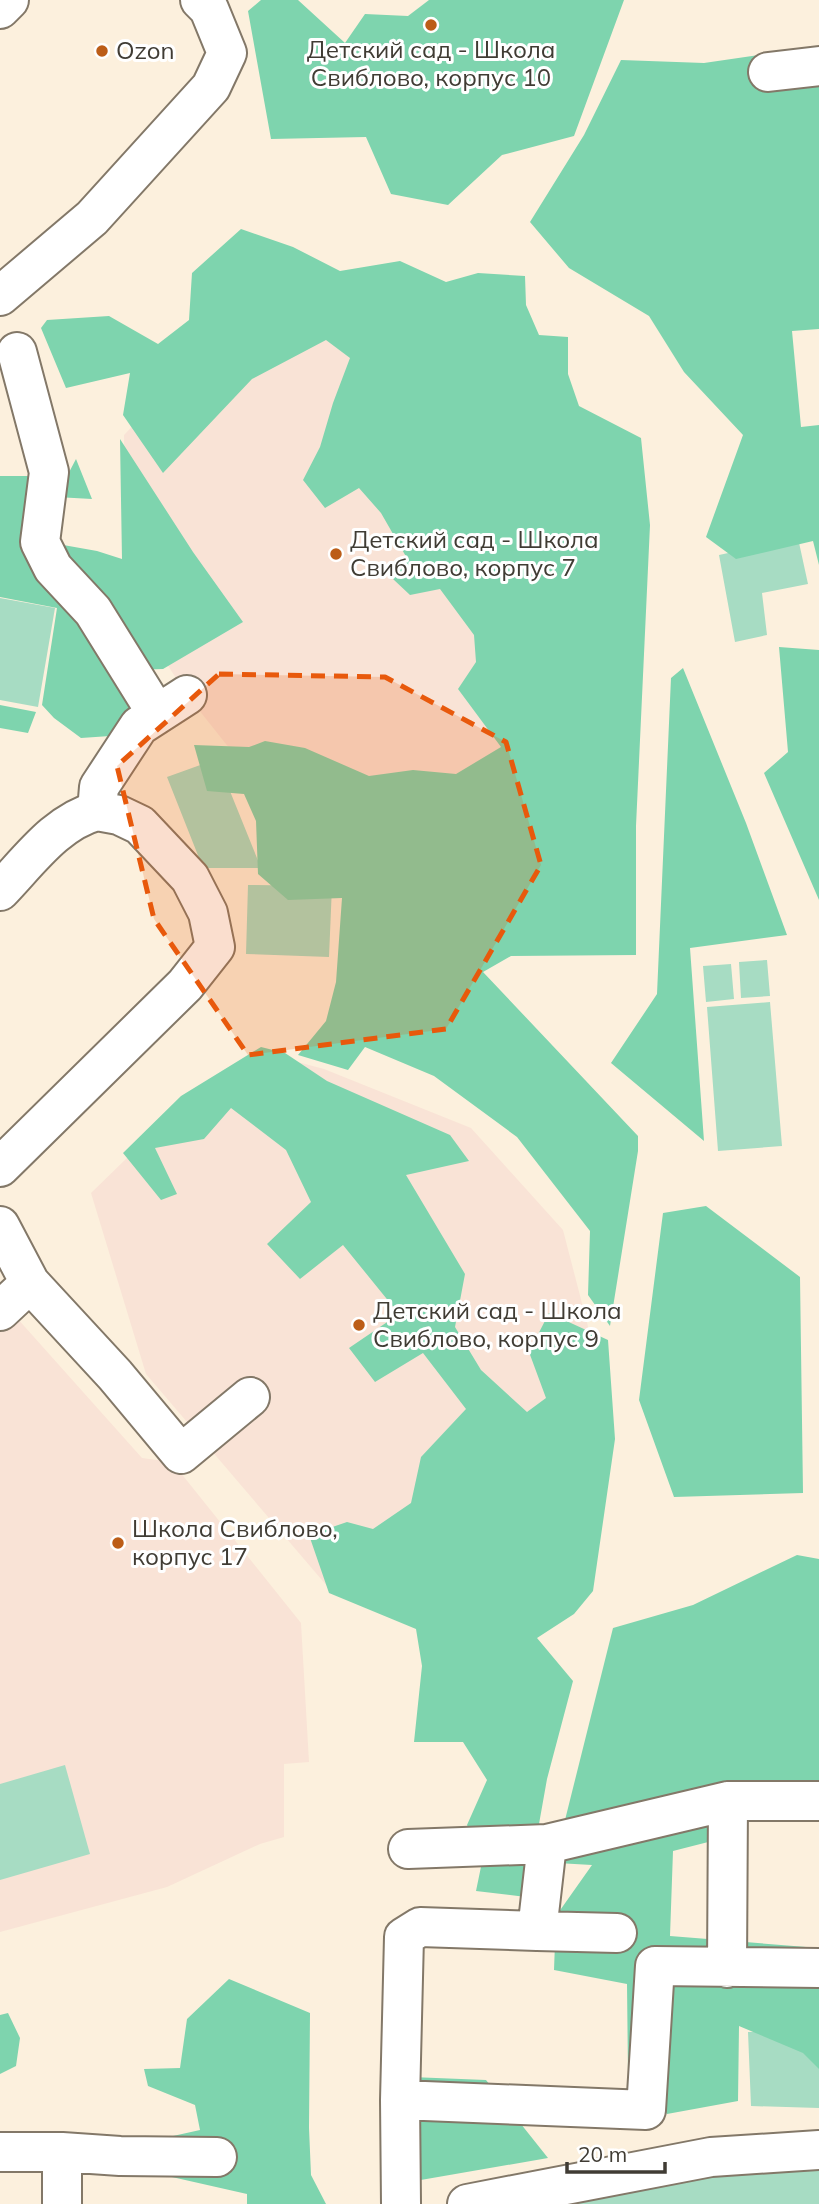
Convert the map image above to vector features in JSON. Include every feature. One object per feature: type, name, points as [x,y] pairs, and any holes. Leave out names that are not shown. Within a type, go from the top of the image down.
[{"type":"street","points":[[0,9],[9,0]]},
{"type":"street","points":[[0,296],[92,218],[211,87],[227,53],[209,3]]},
{"type":"street","points":[[768,72],[819,66]]},
{"type":"street","points":[[17,352],[50,472],[40,542],[53,568],[93,611],[153,711],[172,705],[139,726],[99,787],[97,811]]},
{"type":"street","points":[[0,891],[63,826],[80,815],[97,811],[119,815],[140,825],[190,878],[208,913],[215,947],[185,985],[0,1167]]},
{"type":"street","points":[[0,1226],[30,1283],[115,1375],[181,1454],[250,1397]]},
{"type":"street","points":[[0,1311],[30,1283]]},
{"type":"street","points":[[726,1968],[729,1801]]},
{"type":"street","points":[[408,1849],[547,1844],[729,1801],[819,1801]]},
{"type":"street","points":[[537,1931],[547,1844]]},
{"type":"street","points":[[401,2204],[400,2100],[404,1937],[419,1927],[617,1933]]},
{"type":"street","points":[[400,2100],[646,2110],[655,1966],[819,1968]]},
{"type":"street","points":[[467,2204],[711,2157],[819,2150]]},
{"type":"street","points":[[0,2152],[217,2157]]},
{"type":"street","points":[[62,2152],[62,2204]]},
{"type":"highlighted area","points":[[219,674],[385,677],[506,742],[541,865],[446,1029],[248,1055],[154,919],[117,766]]},
{"type":"shaded area","name":"Детский сад - Школа Свиблово, корпус 7","points":[[383,301],[524,466],[503,822],[288,822],[187,695],[126,601],[124,435],[191,365]]},
{"type":"shaded area","name":"Детский сад - Школа Свиблово, корпус 9","points":[[271,1055],[324,1069],[471,1128],[563,1230],[598,1365],[327,1586],[146,1374],[91,1193],[167,1119]]},
{"type":"shaded area","name":"Школа Свиблово, корпус 17","points":[[0,1299],[142,1458],[172,1462],[301,1623],[309,1762],[284,1764],[284,1837],[260,1844],[167,1887],[0,1932]]},
{"type":"green space","points":[[261,0],[298,0],[345,43],[365,14],[408,16],[429,0],[624,0],[574,136],[502,155],[448,205],[391,194],[366,137],[271,139],[248,11]]},
{"type":"green space","points":[[819,46],[819,329],[792,331],[801,427],[819,425],[819,565],[813,541],[736,559],[706,537],[743,435],[684,372],[649,316],[569,268],[530,222],[584,135],[621,60],[704,63]]},
{"type":"green space","points":[[241,229],[293,247],[340,271],[400,261],[446,282],[478,273],[525,276],[526,305],[539,335],[568,337],[568,374],[579,406],[641,438],[650,525],[636,826],[636,955],[511,956],[483,972],[638,1136],[638,1151],[610,1326],[588,1295],[590,1231],[517,1137],[434,1076],[365,1047],[348,1070],[298,1055],[326,1021],[336,982],[342,898],[288,900],[258,874],[256,821],[244,794],[207,791],[194,745],[249,747],[265,741],[305,748],[369,776],[413,770],[456,774],[501,747],[458,689],[476,662],[474,635],[440,589],[410,595],[393,579],[408,560],[381,513],[359,488],[325,508],[303,480],[320,447],[350,358],[326,340],[252,379],[163,473],[123,415],[130,373],[66,388],[41,328],[47,320],[109,316],[158,344],[189,320],[192,273]]},
{"type":"green space","points":[[120,439],[193,552],[243,622],[163,669],[132,670],[131,709],[110,736],[81,738],[54,718],[42,705],[57,608],[0,597],[0,476],[45,476],[65,480],[76,459],[92,499],[56,497],[52,543],[97,551],[122,559]]},
{"type":"green space","points":[[798,538],[808,584],[762,593],[767,635],[735,642],[719,555]]},
{"type":"green space","points":[[0,598],[55,608],[38,707],[0,700]]},
{"type":"green space","points":[[779,647],[819,650],[819,900],[764,773],[788,752]]},
{"type":"green space","points":[[683,668],[746,823],[787,935],[690,948],[704,1141],[611,1063],[657,994],[671,678]]},
{"type":"green space","points":[[0,705],[36,712],[28,733],[0,728]]},
{"type":"green space","points":[[217,759],[261,868],[203,868],[167,777]]},
{"type":"green space","points":[[248,885],[332,886],[329,957],[246,954]]},
{"type":"green space","points":[[767,960],[770,996],[741,998],[739,962]]},
{"type":"green space","points":[[731,964],[734,999],[706,1002],[703,966]]},
{"type":"green space","points":[[770,1002],[782,1146],[718,1151],[707,1007]]},
{"type":"green space","points":[[261,1047],[285,1053],[327,1081],[450,1135],[469,1161],[406,1175],[465,1274],[455,1327],[481,1370],[527,1412],[546,1398],[529,1352],[549,1313],[608,1340],[615,1439],[593,1591],[574,1614],[537,1638],[573,1681],[547,1779],[526,1897],[476,1891],[483,1857],[467,1825],[487,1780],[463,1742],[414,1742],[422,1666],[416,1629],[329,1593],[309,1535],[347,1522],[373,1529],[411,1503],[421,1457],[466,1409],[423,1353],[375,1382],[349,1348],[399,1314],[343,1245],[300,1279],[267,1244],[311,1202],[286,1150],[231,1108],[204,1139],[155,1148],[177,1194],[161,1200],[123,1153],[181,1096]]},
{"type":"green space","points":[[706,1206],[800,1277],[803,1493],[674,1497],[639,1400],[663,1213]]},
{"type":"green space","points":[[797,1555],[819,1559],[819,1782],[742,1785],[716,1840],[673,1851],[670,1936],[819,1948],[819,2069],[803,2053],[739,2026],[738,2101],[667,2114],[628,2074],[627,1984],[554,1970],[556,1916],[592,1865],[557,1863],[563,1828],[613,1628],[693,1605]]},
{"type":"green space","points":[[65,1765],[90,1854],[0,1880],[0,1784]]},
{"type":"green space","points":[[229,1979],[310,2013],[311,2175],[326,2204],[247,2204],[247,2194],[141,2170],[146,2142],[200,2130],[195,2105],[148,2086],[144,2069],[180,2068],[187,2019]]},
{"type":"green space","points":[[8,2013],[20,2038],[16,2066],[0,2074],[0,2015]]},
{"type":"green space","points":[[819,2031],[819,2108],[751,2106],[748,2032]]},
{"type":"green space","points":[[411,2077],[486,2080],[548,2158],[415,2181]]},
{"type":"green space","points":[[819,2164],[819,2204],[555,2204],[716,2174]]},
{"type":"place","name":"Детский сад - Школа Свиблово, корпус 10","points":[[431,25]]},
{"type":"place","name":"Ozon","points":[[102,51]]},
{"type":"place","name":"Детский сад - Школа Свиблово, корпус 7","points":[[336,554]]},
{"type":"place","name":"Детский сад - Школа Свиблово, корпус 9","points":[[359,1325]]},
{"type":"place","name":"Школа Свиблово, корпус 17","points":[[118,1543]]}]
